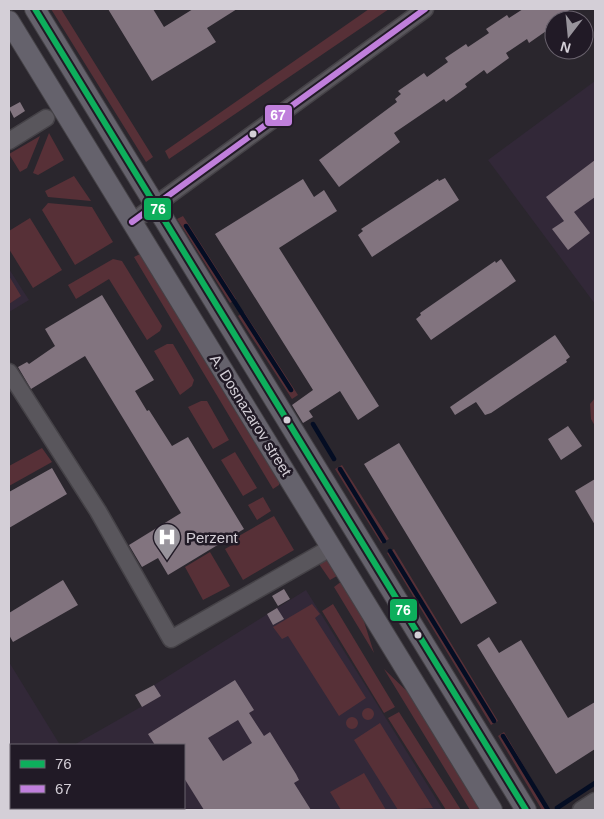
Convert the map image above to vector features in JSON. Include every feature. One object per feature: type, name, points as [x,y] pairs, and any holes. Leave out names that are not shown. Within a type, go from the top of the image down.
[{"type":"main road","name":"A. Dosnazarov street","points":[[34,9],[526,810]]},
{"type":"main road","name":"A. Dosnazarov street","points":[[9,21],[492,810]]},
{"type":"main road","points":[[109,185],[117,187],[128,181],[131,176],[131,167]]},
{"type":"main road","points":[[145,245],[158,230],[170,230]]},
{"type":"street","points":[[132,222],[425,9]]},
{"type":"street","points":[[9,141],[46,118]]},
{"type":"street","points":[[9,372],[98,511],[171,639],[332,547]]},
{"type":"street","points":[[580,810],[595,801]]},
{"type":"shaded area","points":[[51,9],[61,9],[153,157],[146,162]]},
{"type":"shaded area","points":[[369,9],[389,9],[169,159],[165,151]]},
{"type":"shaded area","points":[[595,81],[595,304],[488,160]]},
{"type":"shaded area","points":[[49,133],[64,160],[38,175],[33,173]]},
{"type":"shaded area","points":[[40,136],[27,168],[20,172],[9,154]]},
{"type":"shaded area","points":[[74,176],[91,201],[48,197],[45,191]]},
{"type":"shaded area","points":[[48,203],[92,207],[113,242],[75,265],[42,210]]},
{"type":"shaded area","points":[[183,216],[236,299],[230,303],[177,219]]},
{"type":"shaded area","points":[[30,218],[62,270],[33,288],[9,249],[9,231]]},
{"type":"shaded area","points":[[142,253],[279,479],[279,485],[273,489],[134,257]]},
{"type":"shaded area","points":[[113,259],[122,261],[162,326],[160,331],[147,340],[109,279],[76,299],[68,285]]},
{"type":"shaded area","points":[[9,269],[29,300],[9,312]]},
{"type":"shaded area","points":[[9,276],[21,296],[9,304]]},
{"type":"shaded area","points":[[244,312],[298,395],[292,399],[238,316]]},
{"type":"shaded area","points":[[167,344],[173,344],[194,380],[192,386],[180,395],[154,351]]},
{"type":"shaded area","points":[[595,398],[595,426],[591,419],[590,404]]},
{"type":"shaded area","points":[[201,401],[207,401],[229,440],[213,449],[188,407]]},
{"type":"shaded area","points":[[42,448],[52,462],[9,486],[9,466]]},
{"type":"shaded area","points":[[235,452],[257,488],[243,496],[221,460]]},
{"type":"shaded area","points":[[342,465],[389,539],[381,543],[335,469]]},
{"type":"shaded area","points":[[263,497],[271,511],[257,520],[248,505]]},
{"type":"shaded area","points":[[274,516],[294,550],[243,580],[225,549],[239,541],[237,537]]},
{"type":"shaded area","points":[[394,549],[498,721],[491,725],[387,553]]},
{"type":"shaded area","points":[[210,552],[230,586],[203,600],[185,567]]},
{"type":"shaded area","points":[[327,559],[337,576],[330,580],[319,564]]},
{"type":"shaded area","points":[[342,581],[361,612],[374,653],[334,587]]},
{"type":"shaded area","points":[[306,590],[443,810],[9,810],[9,662],[59,744],[10,744],[10,809],[185,809],[185,744],[76,744],[160,696],[154,685]]},
{"type":"shaded area","points":[[312,604],[320,614],[315,618],[366,698],[339,716],[288,636],[282,639],[273,627]]},
{"type":"shaded area","points":[[333,604],[395,707],[384,713],[322,611]]},
{"type":"shaded area","points":[[384,669],[414,698],[482,810],[470,810]]},
{"type":"shaded area","points":[[366,708],[370,708],[374,714],[370,720],[366,720],[362,716],[362,712]]},
{"type":"shaded area","points":[[399,712],[461,810],[446,810],[388,718]]},
{"type":"shaded area","points":[[350,717],[354,717],[358,723],[354,729],[350,729],[346,725],[346,721]]},
{"type":"shaded area","points":[[380,723],[433,808],[398,810],[354,740]]},
{"type":"shaded area","points":[[504,732],[549,809],[542,810],[498,736]]},
{"type":"shaded area","points":[[364,773],[386,810],[341,810],[330,792]]},
{"type":"building","points":[[108,9],[153,9],[164,27],[193,9],[237,9],[207,28],[216,42],[152,81]]},
{"type":"building","points":[[523,9],[571,9],[544,10],[544,32],[529,43],[527,39],[506,53],[509,58],[487,74],[484,70],[465,84],[467,87],[446,102],[444,99],[394,133],[400,142],[339,187],[319,160],[397,102],[395,99],[401,94],[398,91],[424,73],[427,77],[448,62],[445,58],[466,44],[468,47],[489,33],[486,29],[507,15],[509,18]]},
{"type":"building","points":[[20,102],[25,111],[14,118],[9,108]]},
{"type":"building","points":[[595,160],[595,197],[574,212],[590,233],[568,250],[552,229],[564,221],[546,197]]},
{"type":"building","points":[[445,178],[459,200],[372,257],[358,235],[363,231],[361,229],[438,179],[439,181]]},
{"type":"building","points":[[303,179],[314,197],[324,190],[337,211],[279,248],[379,406],[358,420],[340,391],[309,411],[313,417],[303,423],[292,405],[313,390],[215,234]]},
{"type":"building","points":[[501,259],[516,281],[431,340],[416,319],[421,315],[420,313],[495,261],[496,263]]},
{"type":"building","points":[[102,295],[154,380],[135,391],[147,411],[149,410],[172,446],[188,437],[244,529],[168,575],[158,558],[142,567],[129,545],[181,513],[85,356],[31,389],[18,367],[27,362],[29,364],[55,346],[45,329]]},
{"type":"building","points":[[555,335],[570,357],[566,360],[567,362],[491,413],[485,415],[476,402],[455,415],[450,407]]},
{"type":"building","points":[[568,426],[582,446],[561,460],[548,439]]},
{"type":"building","points":[[399,443],[497,603],[461,624],[364,464]]},
{"type":"building","points":[[52,468],[67,494],[9,528],[9,492]]},
{"type":"building","points":[[595,479],[595,525],[575,491]]},
{"type":"building","points":[[63,580],[78,605],[13,642],[9,635],[9,613]]},
{"type":"building","points":[[284,589],[290,599],[278,606],[272,596]]},
{"type":"building","points":[[277,608],[284,619],[273,625],[267,614]]},
{"type":"building","points":[[489,637],[499,653],[521,640],[568,718],[595,702],[595,749],[556,774],[477,645]]},
{"type":"building","points":[[235,680],[254,710],[249,713],[264,736],[270,732],[296,774],[299,780],[294,783],[311,810],[204,810],[185,780],[185,744],[154,744],[148,734]],"holes":[[[238,720],[252,743],[223,761],[208,738]]]},
{"type":"building","points":[[154,685],[161,696],[142,707],[135,695]]},
{"type":"waterway","points":[[186,226],[291,390]]},
{"type":"waterway","points":[[313,424],[334,459]]},
{"type":"waterway","points":[[340,469],[384,541]]},
{"type":"waterway","points":[[390,551],[494,721]]},
{"type":"waterway","points":[[503,736],[548,810]]},
{"type":"waterway","points":[[557,808],[595,783]]},
{"type":"transit line","name":"76","points":[[35,9],[526,810]]},
{"type":"transit line","name":"67","points":[[132,222],[425,9]]},
{"type":"place","name":"Perzent","points":[[167,561]]}]
